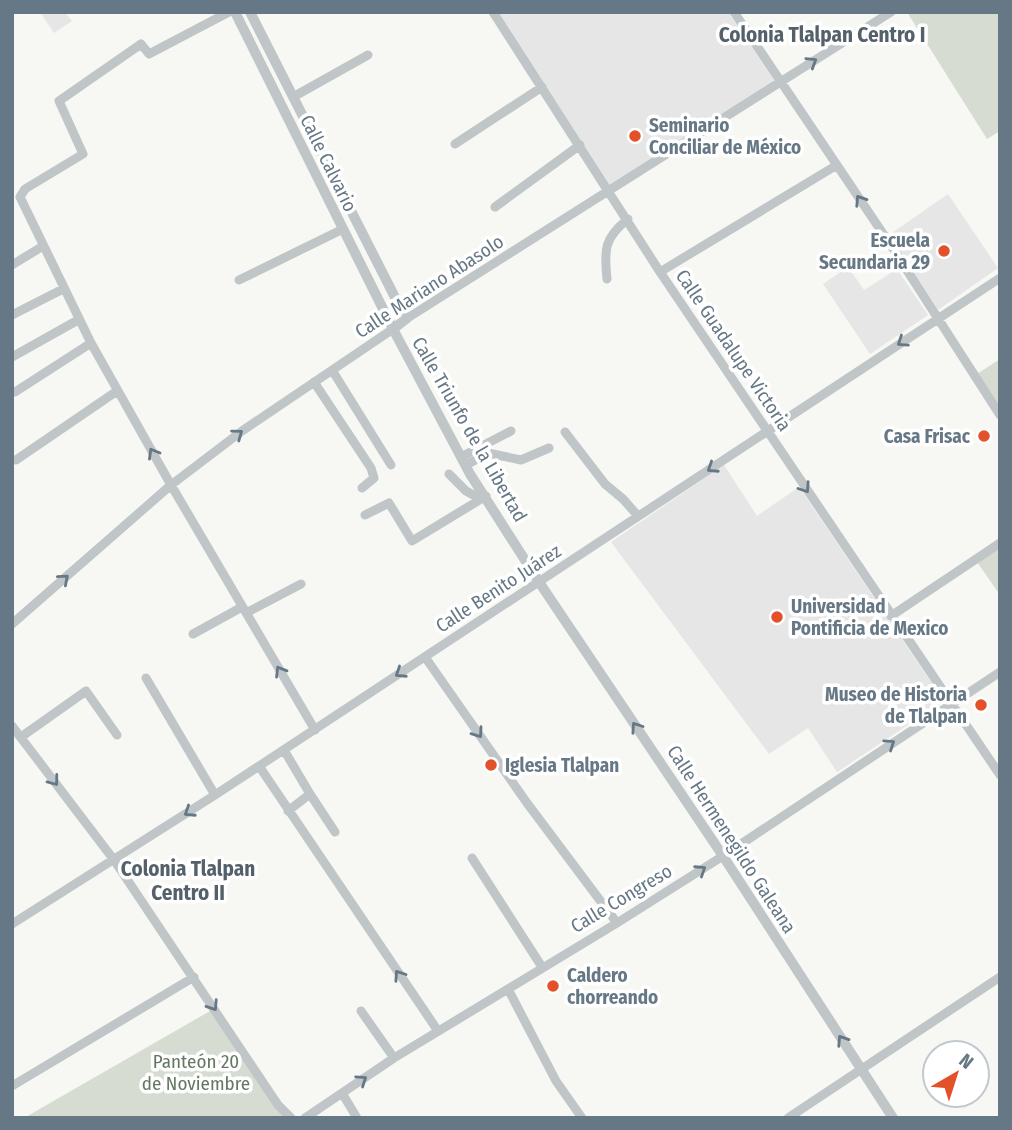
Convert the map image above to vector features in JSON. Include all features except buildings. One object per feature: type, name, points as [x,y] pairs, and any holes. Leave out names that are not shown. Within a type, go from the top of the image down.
[{"type":"street","points":[[229,12],[149,54],[141,44],[59,101],[83,154],[24,189],[20,197],[78,320],[117,391],[315,730]]},
{"type":"street","name":"Calle Calvario","points":[[235,12],[393,329]]},
{"type":"street","name":"Calle Guadalupe Victoria","points":[[494,12],[660,272],[1000,775]]},
{"type":"street","points":[[734,12],[837,164],[1000,415]]},
{"type":"street","name":"Calle Mariano Abasolo","points":[[12,624],[171,485],[242,431],[406,319],[891,12]]},
{"type":"street","points":[[241,26],[250,27],[252,16]]},
{"type":"street","name":"Calle Calvario","points":[[252,16],[406,319]]},
{"type":"street","points":[[275,95],[291,93],[369,55]]},
{"type":"street","points":[[261,64],[266,58],[275,61]]},
{"type":"street","points":[[455,144],[541,87]]},
{"type":"street","points":[[286,114],[293,108],[299,108]]},
{"type":"street","points":[[294,130],[307,124]]},
{"type":"street","points":[[495,207],[580,145]]},
{"type":"street","points":[[660,272],[837,164]]},
{"type":"street","points":[[325,192],[338,186]]},
{"type":"street","points":[[607,279],[606,245],[611,234],[628,219]]},
{"type":"street","points":[[239,280],[343,229]]},
{"type":"street","points":[[354,252],[362,251],[368,243]]},
{"type":"street","points":[[12,265],[43,246]]},
{"type":"street","points":[[365,274],[370,267],[379,266]]},
{"type":"street","name":"Calle Benito Juárez","points":[[12,923],[315,730],[1000,278]]},
{"type":"street","points":[[12,315],[63,289]]},
{"type":"street","points":[[12,357],[78,320]]},
{"type":"street","name":"Calle Triunfo de la Libertad","points":[[393,329],[483,498],[539,582]]},
{"type":"street","points":[[15,392],[91,343]]},
{"type":"street","points":[[332,370],[390,462],[371,468]]},
{"type":"street","points":[[314,382],[371,468],[374,478],[362,488]]},
{"type":"street","points":[[16,460],[117,391]]},
{"type":"street","points":[[463,461],[511,431]]},
{"type":"street","points":[[565,432],[605,484],[638,516]]},
{"type":"street","points":[[463,461],[488,453],[521,460],[549,449]]},
{"type":"street","points":[[449,474],[466,491],[483,498]]},
{"type":"street","points":[[365,515],[389,503],[412,541],[483,498]]},
{"type":"street","points":[[891,616],[1000,543]]},
{"type":"street","name":"Calle Hermenegildo Galeana","points":[[539,582],[723,856],[893,1118]]},
{"type":"street","points":[[193,634],[301,584]]},
{"type":"street","points":[[425,657],[527,803],[617,923]]},
{"type":"street","name":"Calle Congreso","points":[[305,1118],[394,1058],[723,856],[1000,672]]},
{"type":"street","points":[[146,678],[215,795]]},
{"type":"street","points":[[117,735],[86,691],[15,731],[114,860],[278,1105],[291,1118]]},
{"type":"street","points":[[284,750],[335,832]]},
{"type":"street","points":[[259,766],[438,1031]]},
{"type":"street","points":[[288,811],[310,794]]},
{"type":"street","points":[[472,859],[542,967]]},
{"type":"street","points":[[12,1086],[194,977]]},
{"type":"street","points":[[788,1118],[1000,977]]},
{"type":"street","points":[[508,989],[556,1080],[582,1118]]},
{"type":"street","points":[[361,1011],[394,1058]]},
{"type":"street","points":[[342,1093],[357,1118]]},
{"type":"shaded area","points":[[40,12],[65,12],[72,21],[54,33]]},
{"type":"shaded area","name":"Seminario Conciliar de México","points":[[498,12],[728,12],[776,83],[610,188]]},
{"type":"shaded area","name":"Escuela Secundaria 29","points":[[948,194],[998,268],[938,310],[889,235]]},
{"type":"shaded area","points":[[848,267],[864,290],[897,269],[928,315],[870,354],[823,284]]},
{"type":"shaded area","name":"Universidad Pontificia de Mexico","points":[[724,465],[757,516],[799,487],[944,701],[837,772],[808,728],[769,754],[611,542]]},
{"type":"green space","points":[[907,12],[1000,12],[1000,131],[987,139]]},
{"type":"green space","points":[[1000,359],[1000,413],[974,376]]},
{"type":"green space","points":[[1000,546],[1000,595],[977,562]]},
{"type":"green space","name":"Panteón 20 de Noviembre","points":[[210,1011],[288,1118],[24,1118]]},
{"type":"place","name":"Seminario Conciliar de México","points":[[635,136]]},
{"type":"place","name":"Escuela Secundaria 29","points":[[944,251]]},
{"type":"place","name":"Casa Frisac","points":[[984,436]]},
{"type":"place","name":"Universidad Pontificia de Mexico","points":[[777,617]]},
{"type":"place","name":"Museo de Historia de Tlalpan","points":[[981,705]]},
{"type":"place","name":"Iglesia Tlalpan","points":[[491,765]]},
{"type":"place","name":"Caldero chorreando","points":[[553,986]]},
{"type":"district","name":"Colonia Tlalpan Centro I","points":[[822,35]]},
{"type":"district","name":"Colonia Tlalpan Centro II","points":[[188,881]]}]
